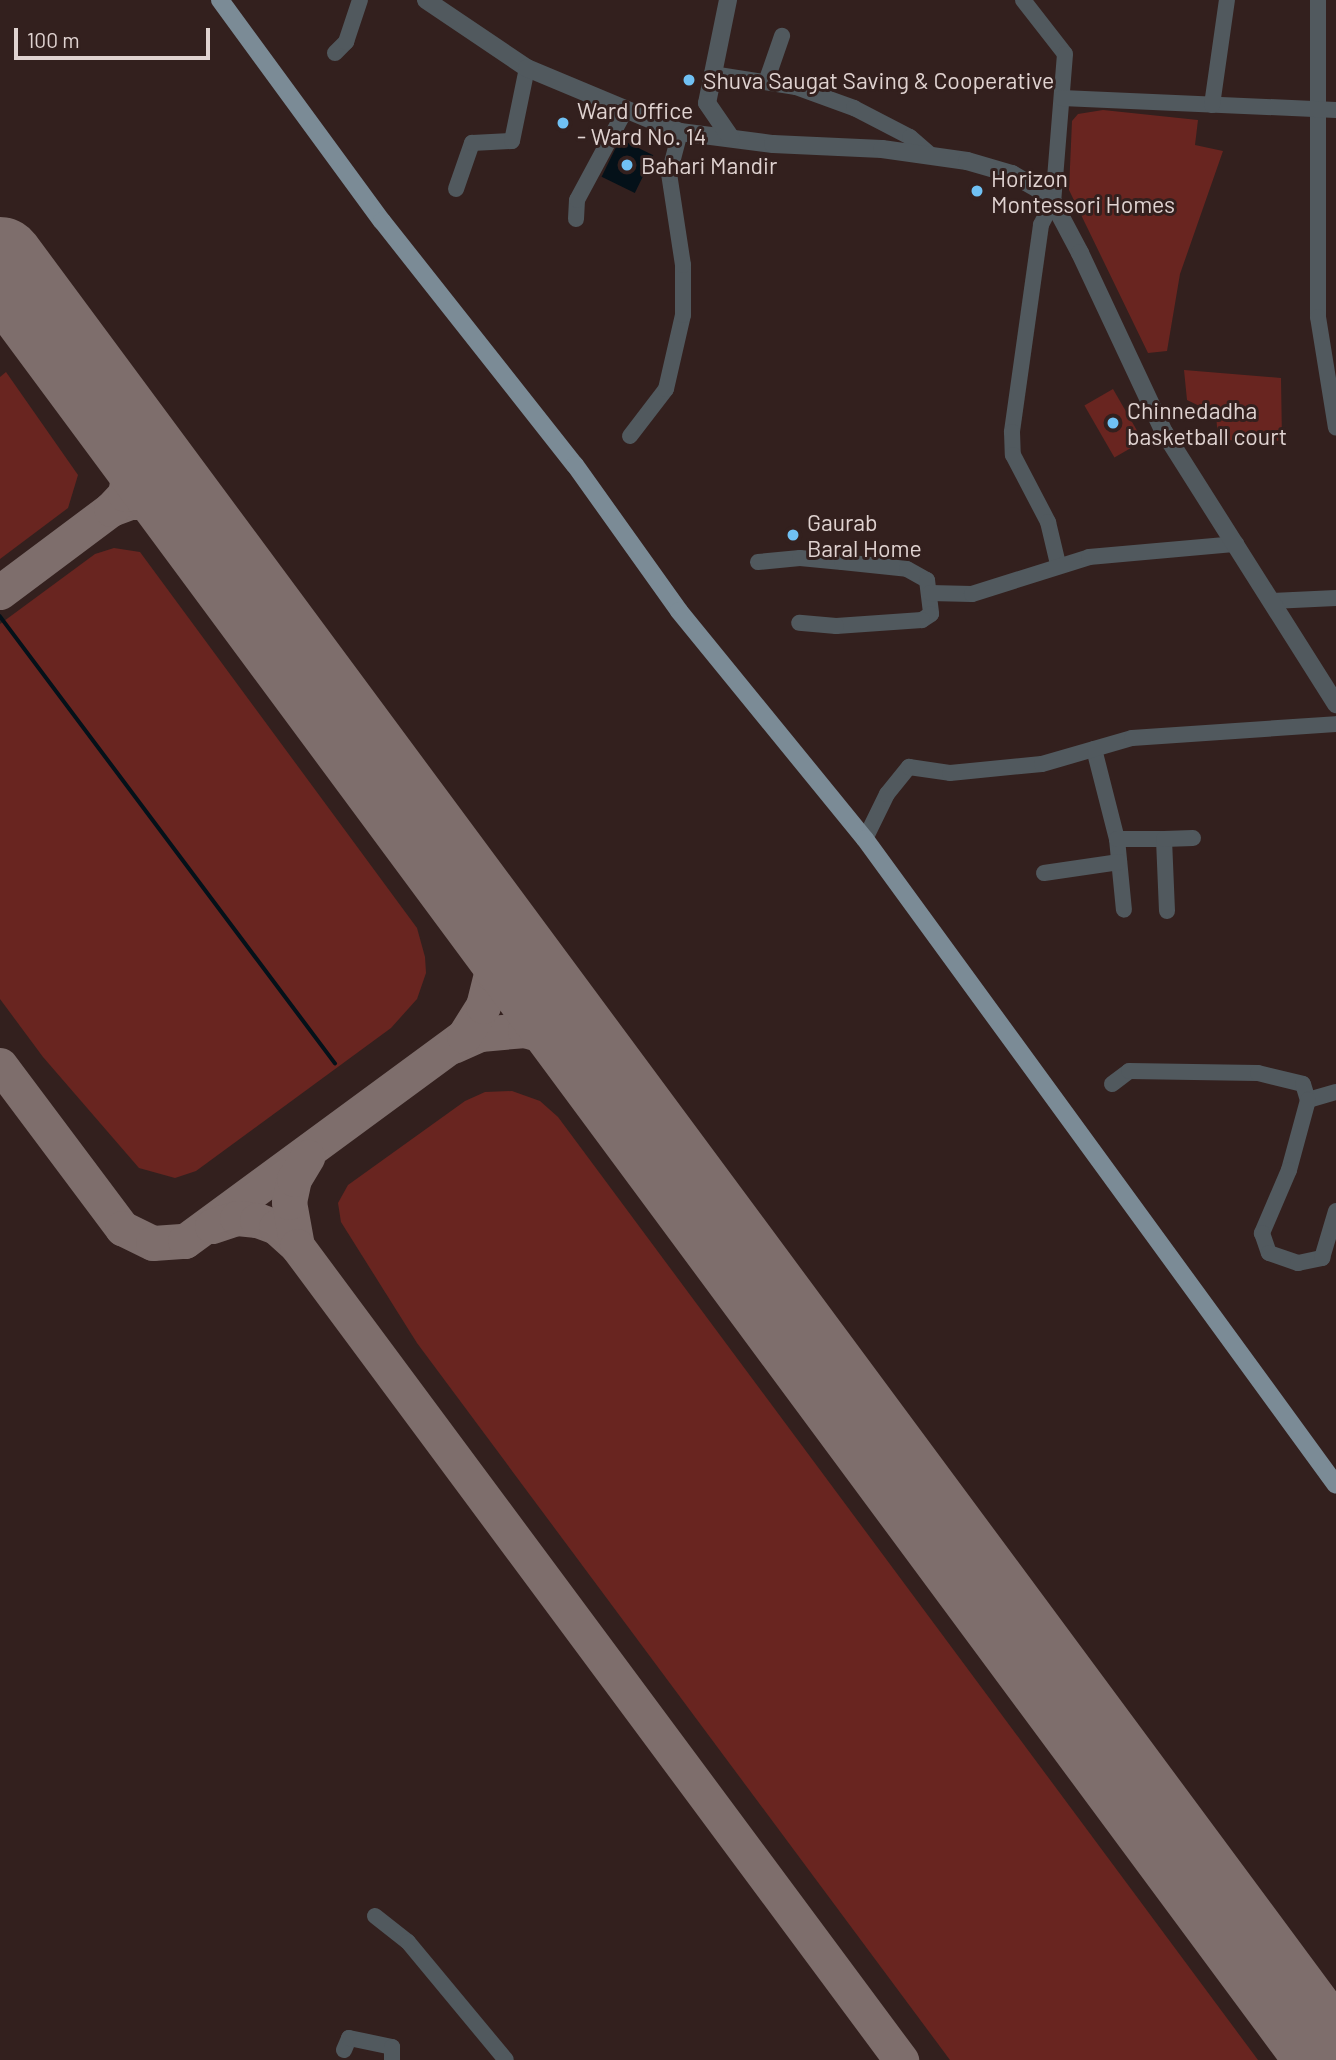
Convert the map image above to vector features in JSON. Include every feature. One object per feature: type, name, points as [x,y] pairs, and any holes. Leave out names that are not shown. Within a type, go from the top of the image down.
[{"type":"main road","points":[[220,0],[382,221],[575,465],[679,611],[865,839],[1336,1485]]},
{"type":"street","points":[[335,53],[346,41],[360,0]]},
{"type":"street","points":[[426,0],[527,68],[680,132],[932,156],[1012,174],[1053,202],[1164,432],[1336,704]]},
{"type":"street","points":[[728,0],[707,103],[731,138]]},
{"type":"street","points":[[1023,0],[1065,54],[1053,202],[1041,225],[1012,432],[1013,455],[1048,522],[1058,564]]},
{"type":"street","points":[[1212,105],[1227,0]]},
{"type":"street","points":[[1318,0],[1318,317],[1336,428]]},
{"type":"street","points":[[765,82],[782,36]]},
{"type":"street","points":[[456,189],[472,144],[512,141],[527,68]]},
{"type":"street","points":[[712,74],[765,82],[854,108],[910,137],[932,156]]},
{"type":"street","points":[[1062,98],[1336,110]]},
{"type":"street","points":[[576,219],[577,200],[625,111]]},
{"type":"street","points":[[630,436],[666,388],[683,315],[683,265],[669,174],[680,132]]},
{"type":"street","points":[[930,593],[972,594],[1089,556],[1236,544]]},
{"type":"street","points":[[758,562],[800,558],[906,569],[921,573],[930,593],[931,614],[922,620],[835,626],[799,623]]},
{"type":"street","points":[[1272,601],[1336,597]]},
{"type":"street","points":[[865,839],[887,794],[909,767],[950,773],[1042,764],[1132,738],[1336,724]]},
{"type":"street","points":[[1094,749],[1116,839],[1124,910]]},
{"type":"street","points":[[1116,839],[1193,838]]},
{"type":"street","points":[[1164,839],[1167,911]]},
{"type":"street","points":[[1044,873],[1119,862]]},
{"type":"street","points":[[1112,1084],[1129,1071],[1258,1073],[1303,1084],[1308,1100],[1289,1170],[1262,1233],[1269,1253],[1298,1263],[1322,1258],[1336,1211]]},
{"type":"street","points":[[1308,1100],[1336,1092]]},
{"type":"street","points":[[376,1916],[408,1942],[506,2060]]},
{"type":"street","points":[[344,2050],[349,2038],[392,2047],[392,2060]]},
{"type":"shaded area","points":[[1103,110],[1198,120],[1195,145],[1223,151],[1180,274],[1167,351],[1148,353],[1069,190],[1072,121],[1078,114]]},
{"type":"shaded area","points":[[620,139],[653,155],[635,193],[602,177]]},
{"type":"shaded area","points":[[1184,370],[1281,378],[1282,441],[1218,440],[1216,414],[1187,400]]},
{"type":"shaded area","points":[[6,372],[78,475],[68,508],[0,559],[0,377]]},
{"type":"shaded area","name":"Chinnedadha basketball court","points":[[1113,389],[1143,441],[1114,457],[1084,406]]},
{"type":"shaded area","points":[[114,548],[140,552],[417,928],[425,957],[426,973],[417,999],[391,1028],[196,1171],[175,1178],[139,1168],[43,1057],[0,999],[0,624],[95,554]]},
{"type":"shaded area","points":[[512,1091],[540,1101],[558,1117],[1258,2060],[950,2060],[417,1343],[341,1222],[338,1203],[348,1185],[465,1101],[485,1092]]},
{"type":"waterway","points":[[0,616],[335,1063]]},
{"type":"taxiway","points":[[0,592],[111,509],[125,494],[132,455],[119,422]]},
{"type":"taxiway","points":[[111,509],[130,502],[159,502],[175,508],[199,530]]},
{"type":"taxiway","points":[[0,1065],[122,1228],[153,1243],[185,1241],[464,1036],[483,1006],[491,973],[489,941],[474,902]]},
{"type":"taxiway","points":[[453,1046],[480,1034],[525,1030],[561,1041],[600,1072]]},
{"type":"taxiway","points":[[212,1226],[237,1218],[257,1220],[276,1227],[297,1246],[289,1202],[294,1179],[307,1157]]},
{"type":"taxiway","points":[[297,1246],[901,2060]]},
{"type":"runway","points":[[0,261],[1332,2060]]},
{"type":"place","name":"Shuva Saugat Saving & Cooperative","points":[[689,80]]},
{"type":"place","name":"Ward Office - Ward No. 14","points":[[563,123]]},
{"type":"place","name":"Bahari Mandir","points":[[627,165]]},
{"type":"place","name":"Horizon Montessori Homes","points":[[977,191]]},
{"type":"place","name":"Chinnedadha basketball court","points":[[1113,423]]},
{"type":"place","name":"Gaurab Baral Home","points":[[793,535]]}]
